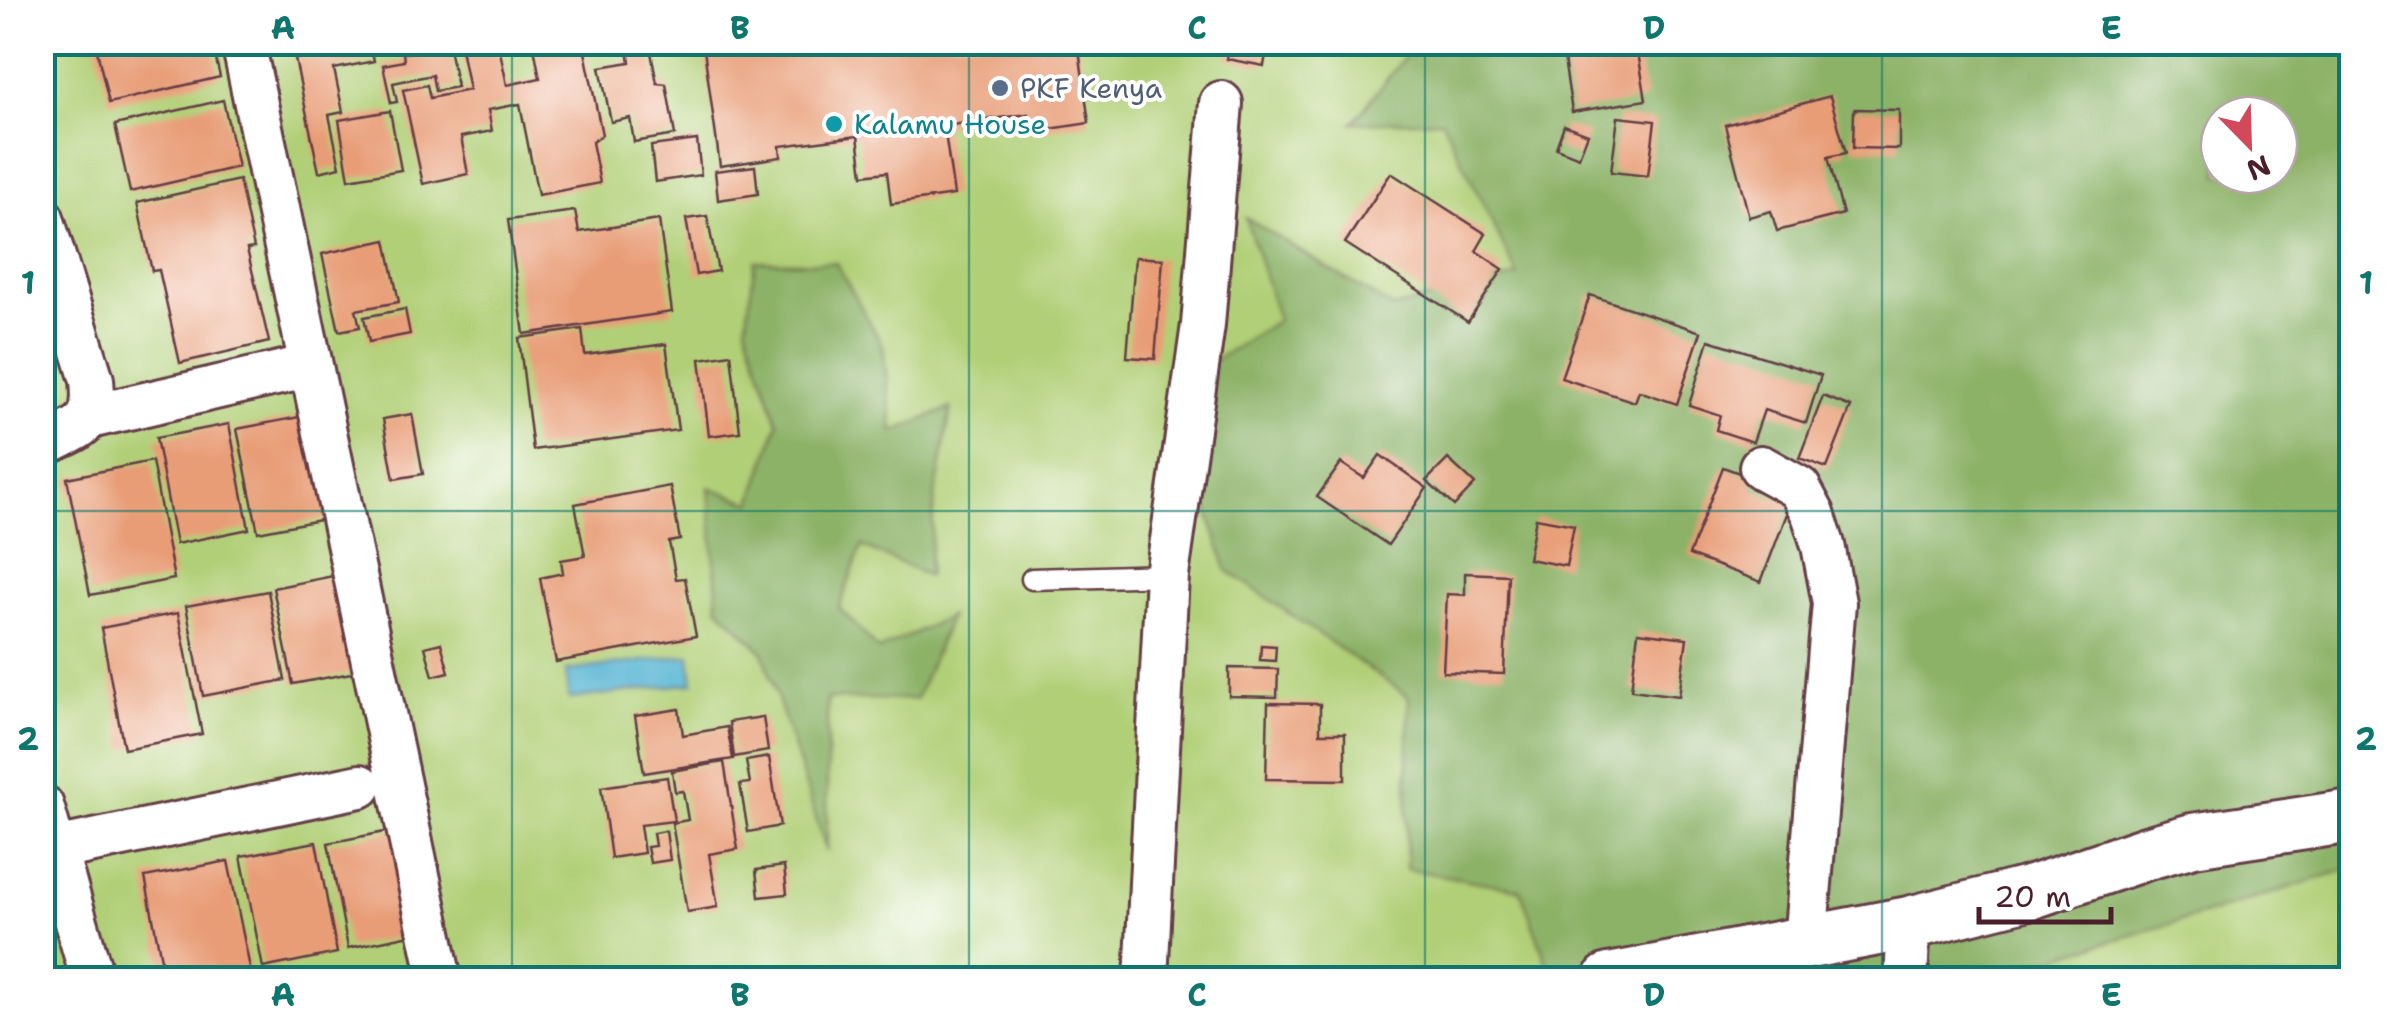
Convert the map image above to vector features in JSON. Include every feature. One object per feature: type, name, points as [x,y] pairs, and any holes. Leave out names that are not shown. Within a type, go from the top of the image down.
[{"type":"street","points":[[243,42],[440,980]]},
{"type":"street","points":[[1146,980],[1167,576],[1203,325],[1221,103]]},
{"type":"street","points":[[42,218],[92,380],[94,398],[89,417],[80,428],[42,446]]},
{"type":"street","points":[[89,417],[310,366]]},
{"type":"street","points":[[1761,468],[1799,488],[1824,544],[1834,603],[1804,942]]},
{"type":"street","points":[[55,849],[360,786]]},
{"type":"street","points":[[42,806],[93,980]]},
{"type":"street","points":[[1609,980],[1909,923],[2032,892],[2193,840],[2352,816]]},
{"type":"street","points":[[1906,980],[1909,923]]},
{"type":"lane","points":[[1032,579],[1167,576]]},
{"type":"green space","points":[[43,43],[2351,43],[2351,979],[43,979]]},
{"type":"green space","points":[[1416,43],[2351,43],[2351,868],[1978,979],[1553,979],[1520,889],[1406,869],[1409,697],[1227,570],[1169,389],[1278,320],[1246,218],[1393,308],[1518,276],[1442,120],[1352,123]]},
{"type":"green space","points":[[755,261],[836,263],[883,346],[893,432],[951,408],[935,497],[928,576],[862,546],[839,608],[879,650],[950,616],[916,699],[827,699],[827,852],[763,652],[718,607],[709,487],[752,503],[778,423],[746,327]]},
{"type":"water","points":[[690,655],[693,683],[569,699],[566,671]]},
{"type":"building","points":[[95,42],[212,42],[220,77],[109,103]]},
{"type":"building","points":[[370,42],[374,61],[334,69],[343,112],[329,115],[340,167],[319,172],[295,59]]},
{"type":"building","points":[[418,42],[435,42],[436,51],[449,48],[457,87],[435,91],[432,75],[393,83],[397,102],[391,103],[383,65],[404,61],[403,53],[420,50]]},
{"type":"building","points":[[498,42],[507,85],[540,78],[533,42],[583,42],[602,135],[592,142],[600,183],[538,195],[520,104],[488,110],[492,131],[461,137],[468,174],[423,184],[403,90],[427,85],[430,98],[469,90],[461,48]]},
{"type":"building","points":[[627,42],[649,42],[657,83],[666,84],[675,135],[634,142],[630,118],[611,122],[600,67],[630,62]]},
{"type":"building","name":"Kalamu House","points":[[703,42],[1078,42],[1089,123],[1030,132],[1028,114],[944,126],[954,195],[891,204],[887,172],[863,175],[858,136],[780,146],[781,157],[720,166]]},
{"type":"building","points":[[1230,42],[1268,42],[1264,66],[1227,59]]},
{"type":"building","points":[[1637,47],[1646,100],[1572,112],[1564,59]]},
{"type":"building","points":[[1830,96],[1846,153],[1828,157],[1843,214],[1777,231],[1771,211],[1749,217],[1725,125]]},
{"type":"building","points":[[223,100],[238,167],[130,192],[115,125]]},
{"type":"building","points":[[1854,109],[1899,110],[1899,149],[1853,148]]},
{"type":"building","points":[[390,111],[401,170],[349,179],[339,120]]},
{"type":"building","points":[[1618,117],[1655,121],[1648,176],[1611,172]]},
{"type":"building","points":[[1564,125],[1588,134],[1579,157],[1556,148]]},
{"type":"building","points":[[697,140],[701,175],[655,182],[651,146]]},
{"type":"building","points":[[755,166],[758,194],[718,200],[715,171]]},
{"type":"building","points":[[1391,173],[1486,234],[1476,251],[1503,269],[1468,322],[1345,243]]},
{"type":"building","points":[[239,180],[254,248],[247,249],[269,342],[180,363],[159,270],[152,271],[137,203]]},
{"type":"building","points":[[575,211],[579,232],[659,220],[672,312],[524,334],[508,220]]},
{"type":"building","points":[[707,216],[718,271],[696,275],[686,219]]},
{"type":"building","points":[[386,240],[399,302],[356,310],[360,327],[339,331],[322,254]]},
{"type":"building","points":[[1135,257],[1163,259],[1155,359],[1127,357]]},
{"type":"building","points":[[1590,295],[1701,332],[1677,404],[1639,391],[1635,402],[1561,378]]},
{"type":"building","points":[[405,309],[410,334],[369,342],[364,317]]},
{"type":"building","points":[[582,329],[585,355],[666,344],[678,430],[533,450],[519,338]]},
{"type":"building","points":[[1709,340],[1821,375],[1806,423],[1764,410],[1753,442],[1716,430],[1720,415],[1689,405]]},
{"type":"building","points":[[731,354],[740,432],[709,436],[700,359]]},
{"type":"building","points":[[1823,396],[1851,407],[1827,468],[1799,458]]},
{"type":"building","points":[[315,414],[335,517],[258,532],[237,429]]},
{"type":"building","points":[[412,414],[423,474],[394,479],[383,419]]},
{"type":"building","points":[[229,424],[249,529],[176,544],[156,438]]},
{"type":"building","points":[[1380,455],[1427,488],[1388,545],[1317,497],[1341,463],[1364,478]]},
{"type":"building","points":[[1448,459],[1475,484],[1454,506],[1426,481]]},
{"type":"building","points":[[152,461],[174,579],[90,595],[67,478]]},
{"type":"building","points":[[1723,467],[1756,479],[1752,489],[1791,503],[1761,582],[1689,555]]},
{"type":"building","points":[[670,486],[680,540],[669,542],[676,579],[685,578],[696,636],[556,662],[540,578],[563,573],[561,560],[585,556],[575,504]]},
{"type":"building","points":[[1536,518],[1574,525],[1566,566],[1528,559]]},
{"type":"building","points":[[348,573],[367,670],[293,684],[273,588]]},
{"type":"building","points":[[1465,573],[1508,575],[1504,674],[1443,672],[1447,594],[1465,595]]},
{"type":"building","points":[[268,591],[285,680],[203,696],[186,606]]},
{"type":"building","points":[[178,613],[202,734],[124,749],[101,628]]},
{"type":"building","points":[[1638,632],[1687,638],[1679,696],[1631,690]]},
{"type":"building","points":[[441,643],[449,672],[433,676],[425,647]]},
{"type":"building","points":[[1261,645],[1276,646],[1275,661],[1260,660]]},
{"type":"building","points":[[1229,668],[1278,669],[1277,697],[1229,696]]},
{"type":"building","points":[[1268,703],[1320,704],[1320,733],[1345,733],[1345,780],[1266,779]]},
{"type":"building","points":[[679,709],[683,735],[727,727],[733,759],[644,773],[635,716]]},
{"type":"building","points":[[763,717],[768,751],[734,757],[729,722]]},
{"type":"building","points":[[769,757],[780,826],[748,832],[740,784],[750,783],[746,761]]},
{"type":"building","points":[[724,762],[738,849],[709,854],[718,907],[687,912],[672,823],[688,820],[683,791],[675,792],[672,771]]},
{"type":"building","points":[[667,777],[674,821],[640,825],[644,853],[611,858],[601,787]]},
{"type":"building","points":[[400,829],[420,933],[348,948],[328,843]]},
{"type":"building","points":[[666,831],[670,860],[650,863],[647,847],[655,846],[653,833]]},
{"type":"building","points":[[316,842],[337,953],[263,968],[241,856]]},
{"type":"building","points":[[228,861],[252,978],[165,980],[145,877]]},
{"type":"building","points":[[784,866],[787,894],[759,897],[756,870]]},
{"type":"place","name":"PKF Kenya","points":[[1000,88]]},
{"type":"place","name":"Kalamu House","points":[[834,124]]}]
